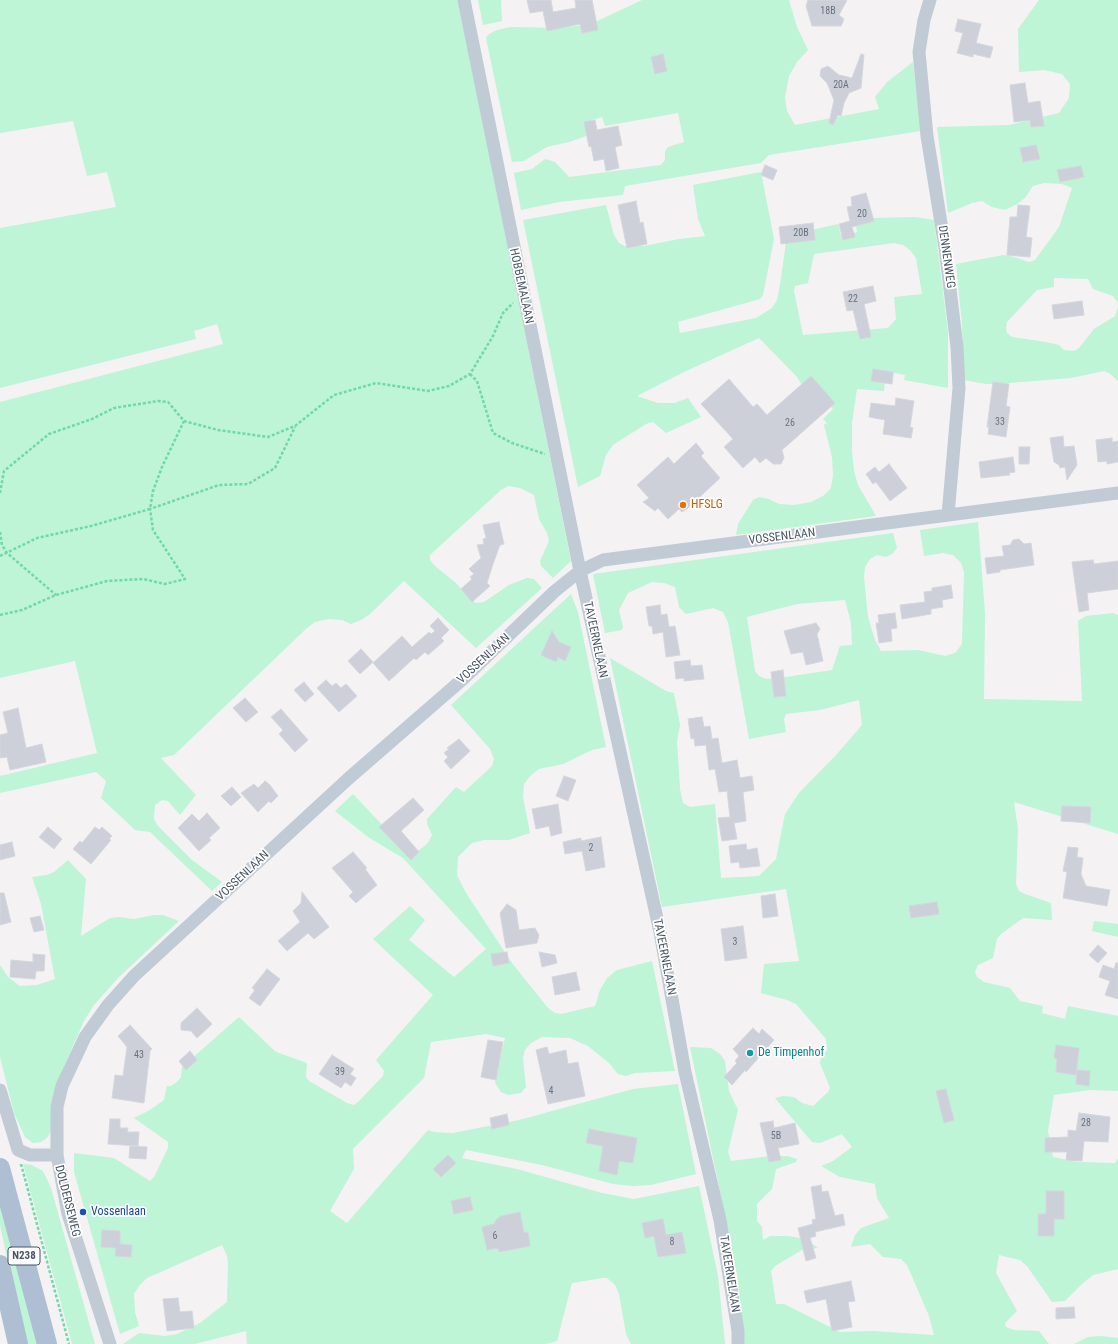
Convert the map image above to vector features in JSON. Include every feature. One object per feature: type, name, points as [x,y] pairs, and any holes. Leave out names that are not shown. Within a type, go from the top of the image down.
[{"type":"main road","name":"N238","points":[[0,1168],[47,1344]]},
{"type":"main road","name":"N238","points":[[0,1265],[18,1344]]},
{"type":"street","name":"HOBBEMALAAN","points":[[464,0],[580,572]]},
{"type":"street","name":"DENNENWEG","points":[[930,0],[924,20],[919,52],[927,136],[945,248],[957,347],[959,388],[948,515]]},
{"type":"street","name":"VOSSENLAAN","points":[[57,1155],[57,1108],[62,1086],[85,1037],[108,1005],[134,976],[338,789],[464,678],[556,591],[580,572],[603,560],[1118,493]]},
{"type":"street","name":"TAVEERNELAAN","points":[[580,572],[660,932],[685,1072],[720,1220],[738,1332],[738,1344]]},
{"type":"street","points":[[0,1090],[18,1150]]},
{"type":"street","name":"DOLDERSEWEG","points":[[18,1150],[30,1155],[57,1155],[68,1214],[110,1344]]},
{"type":"path","points":[[0,493],[4,471],[49,434],[92,419],[114,408],[158,401],[168,402],[184,421],[218,430],[268,437],[295,426],[334,395],[376,384],[428,391],[449,386],[470,374],[493,336],[503,313],[523,295]]},
{"type":"path","points":[[470,374],[476,381],[493,433],[524,448],[557,456]]},
{"type":"path","points":[[0,615],[22,610],[56,595],[107,581],[143,579],[165,584],[185,579],[153,530],[150,509],[153,491],[162,467],[184,421]]},
{"type":"path","points":[[0,556],[37,538],[91,526],[150,509],[219,485],[248,484],[276,468],[295,426]]},
{"type":"path","points":[[0,532],[2,545],[7,553],[56,595]]},
{"type":"path","points":[[18,1150],[69,1344]]},
{"type":"green space","points":[[0,0],[458,0],[571,561],[553,578],[541,566],[540,561],[549,541],[547,533],[539,519],[534,495],[520,488],[508,486],[501,490],[430,555],[430,560],[435,566],[456,583],[470,599],[476,603],[484,602],[509,585],[527,578],[534,579],[542,588],[476,648],[404,581],[370,614],[361,620],[351,624],[342,620],[329,619],[315,622],[174,755],[161,758],[196,795],[180,815],[168,801],[162,800],[155,805],[154,819],[158,826],[192,860],[222,882],[212,891],[150,832],[135,830],[101,798],[106,781],[96,772],[0,793],[0,776],[97,753],[75,661],[0,678],[0,402],[223,344],[217,324],[194,331],[196,339],[0,388],[0,228],[116,207],[107,172],[87,176],[73,121],[0,133]]},
{"type":"green space","points":[[478,0],[501,0],[502,21],[483,25]]},
{"type":"green space","points":[[642,0],[789,0],[797,27],[808,50],[797,62],[789,76],[785,98],[787,111],[795,125],[879,109],[875,97],[887,82],[913,62],[921,131],[769,155],[761,163],[625,186],[623,195],[559,202],[521,210],[514,173],[532,169],[545,159],[555,162],[569,177],[661,165],[665,160],[665,151],[668,147],[684,142],[678,113],[605,126],[602,117],[585,122],[589,135],[569,142],[547,147],[524,161],[512,162],[486,38],[489,34],[497,30],[511,27],[561,28],[591,24]]},
{"type":"green space","points":[[1039,0],[1118,0],[1118,303],[1113,296],[1093,289],[1088,279],[1054,278],[1054,287],[1037,290],[1007,322],[1007,333],[1012,337],[1046,342],[1059,345],[1064,350],[1074,351],[1079,348],[1094,329],[1115,316],[1118,306],[1118,381],[1109,373],[1104,371],[1071,378],[997,384],[986,384],[964,380],[962,324],[956,264],[1003,255],[1029,262],[1035,260],[1059,227],[1072,188],[1062,184],[1044,183],[1033,186],[1025,198],[1005,210],[992,207],[982,201],[972,203],[948,213],[937,127],[1009,125],[1059,113],[1069,98],[1070,84],[1062,74],[1044,70],[1019,72],[1018,29]]},
{"type":"green space","points":[[761,172],[774,239],[763,295],[760,299],[678,322],[680,333],[756,318],[772,308],[777,300],[780,285],[786,242],[785,236],[838,224],[841,236],[857,232],[855,221],[875,218],[915,217],[934,220],[948,332],[948,388],[904,380],[905,375],[894,373],[893,379],[885,378],[884,391],[857,389],[852,423],[854,471],[858,485],[876,516],[736,535],[738,524],[753,500],[759,497],[769,499],[779,504],[794,505],[811,502],[823,496],[831,488],[833,475],[832,457],[824,425],[827,423],[823,419],[833,409],[820,395],[812,402],[797,377],[759,338],[684,372],[637,396],[658,403],[674,403],[688,398],[701,417],[666,433],[653,422],[646,424],[613,445],[606,455],[600,476],[578,487],[523,220],[606,205],[614,235],[619,243],[625,246],[644,246],[679,239],[705,236],[698,219],[693,185]],"holes":[[[894,243],[903,245],[910,250],[916,258],[922,294],[894,297],[896,319],[888,328],[803,335],[794,291],[795,286],[808,283],[814,254]]]},
{"type":"green space","points":[[978,522],[985,613],[984,699],[1082,701],[1078,621],[1086,616],[1113,613],[1118,615],[1118,834],[1014,802],[1018,829],[1016,884],[1019,891],[1051,903],[1052,920],[1023,918],[1001,934],[997,939],[993,958],[978,965],[975,972],[977,977],[984,982],[1010,988],[1020,1001],[1043,1006],[1042,1013],[1065,1019],[1068,1006],[1118,1016],[1118,1091],[1090,1090],[1054,1095],[1048,1131],[1053,1157],[1078,1162],[1115,1163],[1118,1158],[1118,1269],[1093,1275],[1065,1301],[1052,1302],[1027,1266],[1020,1260],[999,1255],[996,1273],[1017,1311],[1005,1323],[1006,1327],[1014,1330],[1039,1331],[1049,1344],[744,1344],[738,1279],[690,1047],[711,1048],[720,1054],[725,1061],[729,1091],[738,1110],[728,1152],[731,1161],[771,1156],[788,1156],[797,1159],[796,1162],[776,1169],[772,1189],[757,1204],[757,1221],[762,1227],[763,1240],[770,1236],[788,1236],[806,1239],[818,1248],[802,1250],[775,1266],[771,1271],[776,1304],[784,1304],[840,1332],[873,1331],[934,1335],[929,1316],[907,1265],[901,1259],[883,1257],[870,1244],[851,1247],[855,1235],[861,1228],[889,1218],[877,1198],[875,1184],[840,1177],[821,1166],[833,1161],[852,1147],[842,1134],[820,1143],[812,1142],[775,1098],[783,1096],[794,1097],[802,1103],[813,1106],[828,1092],[830,1088],[820,1063],[821,1057],[827,1050],[826,1039],[796,1004],[761,993],[764,964],[799,961],[786,889],[662,907],[610,658],[666,691],[674,693],[680,725],[677,741],[680,789],[683,803],[690,807],[715,804],[721,878],[759,876],[776,859],[785,814],[799,793],[837,754],[862,725],[859,700],[820,710],[786,714],[784,719],[786,732],[749,739],[728,622],[723,612],[713,608],[686,614],[679,607],[675,587],[664,583],[652,582],[628,593],[619,610],[623,627],[622,630],[605,633],[593,574],[893,533],[897,548],[892,554],[886,557],[877,555],[870,559],[865,567],[864,577],[868,617],[875,640],[881,651],[918,650],[945,656],[955,653],[962,644],[964,572],[961,563],[953,555],[943,553],[924,556],[920,530]],"holes":[[[845,600],[851,623],[852,645],[840,646],[832,670],[766,679],[759,676],[755,671],[747,617],[797,604]]]},
{"type":"green space","points":[[571,594],[578,612],[606,747],[592,750],[563,764],[539,769],[530,776],[524,784],[523,797],[530,833],[509,840],[484,840],[472,843],[458,857],[457,875],[466,893],[512,963],[548,1008],[555,1013],[561,1014],[595,1006],[600,990],[607,978],[617,970],[652,961],[675,1071],[635,1073],[626,1076],[618,1074],[609,1063],[588,1046],[570,1038],[542,1037],[531,1043],[525,1050],[523,1058],[526,1087],[521,1093],[508,1095],[501,1092],[495,1083],[505,1038],[486,1034],[431,1042],[424,1078],[353,1149],[354,1169],[330,1211],[347,1223],[428,1130],[433,1132],[453,1133],[519,1120],[633,1089],[678,1084],[696,1174],[651,1185],[633,1186],[613,1184],[542,1165],[466,1150],[462,1158],[517,1169],[602,1193],[634,1199],[699,1186],[718,1276],[725,1344],[631,1344],[626,1334],[619,1294],[615,1285],[607,1278],[603,1278],[572,1283],[557,1341],[546,1344],[247,1344],[246,1331],[195,1344],[123,1344],[139,1333],[165,1336],[177,1334],[200,1323],[227,1302],[227,1256],[222,1245],[147,1278],[134,1294],[135,1312],[139,1326],[120,1334],[74,1172],[74,1153],[114,1158],[150,1181],[154,1177],[168,1148],[168,1142],[134,1118],[150,1110],[164,1100],[167,1086],[171,1086],[181,1077],[182,1067],[239,1017],[276,1052],[307,1063],[306,1077],[309,1081],[347,1103],[354,1105],[383,1076],[384,1071],[376,1060],[433,995],[373,939],[410,906],[425,920],[409,940],[454,977],[486,949],[403,858],[368,837],[335,811],[353,794],[407,851],[418,851],[428,843],[432,835],[427,824],[427,819],[456,787],[464,792],[492,766],[494,759],[490,749],[451,705]]},
{"type":"green space","points":[[68,860],[86,879],[81,936],[110,918],[119,917],[134,919],[154,915],[163,915],[179,921],[119,977],[94,1005],[84,1021],[65,1064],[58,1085],[51,1131],[47,1138],[41,1142],[33,1143],[25,1137],[14,1113],[0,1057],[0,965],[8,977],[20,986],[37,985],[55,979],[41,904],[32,877],[47,875],[54,872]]},
{"type":"green space","points":[[1094,921],[1118,924],[1118,937],[1092,931]]},
{"type":"green space","points":[[23,1164],[32,1165],[43,1171],[51,1188],[95,1344],[72,1344]]},
{"type":"green space","points":[[0,1203],[38,1344],[25,1344],[0,1225]]},
{"type":"green space","points":[[1101,1336],[1118,1338],[1118,1344],[1074,1344],[1088,1337]]},
{"type":"building","points":[[527,0],[551,0],[553,12],[576,8],[575,0],[592,0],[598,30],[582,33],[580,24],[547,31],[543,11],[530,13]]},
{"type":"building","points":[[808,0],[847,0],[839,15],[844,19],[841,26],[812,26],[806,6]]},
{"type":"building","points":[[958,19],[981,24],[976,43],[993,47],[990,58],[973,54],[973,57],[957,53],[963,33],[955,31]]},
{"type":"building","points":[[663,54],[667,71],[655,74],[651,57]]},
{"type":"building","points":[[861,54],[864,55],[861,88],[849,93],[844,103],[841,116],[838,115],[833,125],[829,123],[834,100],[827,83],[820,76],[821,69],[828,66],[839,75],[852,78]]},
{"type":"building","points":[[1025,83],[1028,103],[1040,101],[1044,126],[1031,127],[1030,120],[1014,122],[1010,85]]},
{"type":"building","points":[[595,120],[597,130],[618,126],[622,145],[615,147],[619,168],[606,171],[604,159],[594,161],[591,146],[589,147],[584,122]]},
{"type":"building","points":[[1036,145],[1040,159],[1023,162],[1020,148]]},
{"type":"building","points":[[765,165],[777,170],[773,180],[761,175]]},
{"type":"building","points":[[1081,166],[1084,177],[1060,182],[1057,170]]},
{"type":"building","points":[[866,193],[874,221],[852,227],[855,237],[843,240],[839,224],[850,221],[847,207],[852,206],[851,197]]},
{"type":"building","points":[[636,201],[640,223],[643,222],[647,244],[627,248],[618,205]]},
{"type":"building","points":[[1018,205],[1030,206],[1026,237],[1032,238],[1030,257],[1007,255],[1010,217],[1017,217]]},
{"type":"building","points":[[813,223],[815,240],[781,244],[779,227]]},
{"type":"building","points":[[873,286],[876,301],[864,304],[871,337],[860,339],[853,310],[847,311],[843,292]]},
{"type":"building","points":[[1082,301],[1084,315],[1054,319],[1052,305]]},
{"type":"building","points":[[873,369],[893,372],[892,384],[871,381]]},
{"type":"building","points":[[811,376],[835,403],[782,450],[784,458],[781,464],[773,464],[766,458],[760,463],[755,457],[743,468],[724,447],[733,439],[701,404],[729,379],[753,407],[757,404],[767,415]]},
{"type":"building","points":[[993,382],[1009,384],[1006,406],[1010,407],[1006,437],[988,434],[989,427],[987,427]]},
{"type":"building","points":[[896,398],[914,401],[910,427],[913,428],[911,438],[883,434],[885,420],[869,417],[871,403],[895,406]]},
{"type":"building","points":[[1063,436],[1064,447],[1074,446],[1077,465],[1067,480],[1065,467],[1060,468],[1059,465],[1054,462],[1050,438]]},
{"type":"building","points":[[1112,438],[1112,442],[1118,441],[1118,462],[1107,464],[1107,461],[1098,462],[1096,440]]},
{"type":"building","points":[[696,443],[704,453],[701,456],[720,478],[688,508],[682,512],[679,509],[668,519],[658,508],[655,511],[643,502],[649,498],[637,485],[668,457],[674,464]]},
{"type":"building","points":[[1019,447],[1030,447],[1029,464],[1019,464]]},
{"type":"building","points":[[1013,457],[1015,472],[1009,473],[1010,475],[981,478],[979,462]]},
{"type":"building","points":[[889,464],[907,488],[890,501],[876,482],[873,484],[866,474],[875,467],[879,472]]},
{"type":"building","points":[[499,522],[504,544],[500,545],[493,564],[487,583],[490,586],[472,602],[461,589],[472,579],[470,577],[474,574],[469,569],[481,558],[477,545],[484,544],[483,539],[486,538],[483,525]]},
{"type":"building","points":[[1019,539],[1024,544],[1031,543],[1034,565],[1000,570],[1000,572],[987,574],[985,558],[1004,556],[1002,546],[1010,545],[1013,540]]},
{"type":"building","points":[[1093,560],[1094,564],[1118,561],[1118,589],[1087,593],[1089,610],[1079,612],[1072,562]]},
{"type":"building","points":[[951,585],[953,598],[942,600],[943,607],[931,609],[931,614],[902,619],[900,605],[925,602],[924,592],[932,591],[932,588]]},
{"type":"building","points":[[660,605],[661,615],[667,614],[669,627],[675,626],[680,655],[666,657],[663,632],[653,634],[652,626],[649,626],[646,607]]},
{"type":"building","points":[[895,613],[897,628],[891,629],[892,641],[879,643],[876,623],[879,623],[878,615]]},
{"type":"building","points":[[438,618],[449,630],[441,638],[444,641],[428,655],[425,652],[416,660],[414,658],[389,681],[373,663],[402,636],[412,647],[429,632],[431,634],[435,631],[430,626]]},
{"type":"building","points":[[816,623],[820,629],[817,634],[823,661],[806,665],[803,652],[791,654],[784,631]]},
{"type":"building","points":[[552,631],[559,642],[571,647],[565,661],[558,657],[556,662],[541,655]]},
{"type":"building","points":[[361,649],[373,662],[360,674],[348,661]]},
{"type":"building","points":[[690,660],[691,666],[702,665],[704,679],[684,681],[684,678],[676,679],[674,662]]},
{"type":"building","points":[[783,670],[786,696],[774,697],[771,672]]},
{"type":"building","points":[[326,680],[332,686],[336,683],[341,688],[346,684],[357,696],[339,712],[317,688]]},
{"type":"building","points":[[304,682],[314,694],[305,702],[294,690]]},
{"type":"building","points":[[245,698],[258,712],[246,722],[233,708]]},
{"type":"building","points":[[18,708],[26,748],[42,744],[46,762],[10,770],[7,757],[0,758],[0,735],[8,733],[3,712]]},
{"type":"building","points":[[281,709],[308,740],[295,752],[279,734],[283,730],[271,717]]},
{"type":"building","points":[[702,717],[704,727],[710,726],[712,739],[718,738],[722,763],[737,760],[740,778],[752,776],[754,790],[743,792],[746,821],[734,823],[737,839],[722,841],[718,818],[730,817],[727,791],[719,792],[715,769],[709,770],[706,745],[695,746],[694,738],[691,739],[688,719]]},
{"type":"building","points":[[459,739],[470,751],[451,769],[444,761],[448,757],[444,753],[449,749],[447,748]]},
{"type":"building","points":[[564,776],[576,780],[568,801],[556,796]]},
{"type":"building","points":[[265,781],[278,796],[271,803],[269,801],[258,812],[241,793],[254,784],[258,788]]},
{"type":"building","points":[[232,787],[241,797],[231,806],[221,796]]},
{"type":"building","points":[[413,798],[424,810],[401,831],[419,852],[411,860],[379,827]]},
{"type":"building","points":[[558,804],[562,833],[551,836],[549,826],[536,829],[532,809]]},
{"type":"building","points":[[1062,806],[1091,807],[1090,823],[1061,821]]},
{"type":"building","points":[[207,813],[220,828],[209,838],[211,840],[199,851],[178,828],[192,814],[199,821]]},
{"type":"building","points":[[48,827],[62,839],[54,849],[39,837]]},
{"type":"building","points":[[95,827],[99,830],[102,827],[112,836],[109,839],[111,840],[91,864],[73,849],[80,841],[82,843]]},
{"type":"building","points":[[601,837],[605,867],[586,871],[582,851],[565,854],[563,842],[581,838],[581,841]]},
{"type":"building","points":[[12,842],[15,856],[0,860],[0,845]]},
{"type":"building","points":[[746,844],[747,850],[757,848],[760,866],[740,868],[739,862],[731,863],[729,846]]},
{"type":"building","points":[[1068,847],[1078,848],[1077,857],[1083,858],[1081,874],[1086,886],[1110,890],[1107,906],[1063,898],[1067,872],[1063,871]]},
{"type":"building","points":[[353,852],[367,868],[365,869],[377,885],[356,903],[349,896],[353,892],[332,868]]},
{"type":"building","points":[[302,892],[329,927],[314,939],[308,933],[287,951],[278,941],[300,922],[293,911],[301,903]]},
{"type":"building","points":[[0,893],[4,893],[11,922],[0,925]]},
{"type":"building","points":[[775,894],[778,916],[763,918],[761,896]]},
{"type":"building","points":[[937,902],[939,914],[911,918],[909,906]]},
{"type":"building","points":[[507,904],[516,910],[519,930],[535,928],[539,935],[537,943],[506,948],[500,913]]},
{"type":"building","points":[[40,916],[44,930],[34,932],[30,918]]},
{"type":"building","points":[[743,926],[747,958],[725,961],[721,929]]},
{"type":"building","points":[[1098,945],[1107,953],[1098,963],[1089,955]]},
{"type":"building","points":[[507,952],[509,963],[493,966],[491,954]]},
{"type":"building","points":[[539,952],[555,955],[557,963],[542,967]]},
{"type":"building","points":[[33,954],[45,955],[44,971],[36,971],[35,979],[10,977],[11,960],[33,962]]},
{"type":"building","points":[[1116,963],[1118,963],[1118,999],[1105,995],[1110,981],[1099,977],[1103,965],[1114,969]]},
{"type":"building","points":[[267,969],[280,979],[260,1006],[249,998],[255,990],[252,988]]},
{"type":"building","points":[[576,972],[580,990],[555,995],[552,977]]},
{"type":"building","points":[[197,1008],[212,1024],[197,1038],[191,1031],[181,1030],[181,1023]]},
{"type":"building","points":[[130,1025],[152,1049],[150,1051],[144,1103],[112,1098],[115,1075],[123,1076],[127,1047],[118,1036]]},
{"type":"building","name":"De Timpenhof","points":[[753,1028],[759,1034],[762,1029],[774,1040],[746,1072],[745,1070],[732,1085],[724,1077],[737,1063],[735,1061],[739,1056],[733,1049]]},
{"type":"building","points":[[488,1040],[503,1042],[496,1080],[481,1077]]},
{"type":"building","points":[[1056,1045],[1079,1048],[1076,1075],[1056,1072],[1057,1059],[1054,1058]]},
{"type":"building","points":[[547,1047],[549,1054],[566,1050],[568,1064],[578,1062],[585,1096],[548,1104],[536,1050]]},
{"type":"building","points":[[190,1051],[197,1060],[186,1070],[179,1061]]},
{"type":"building","points":[[332,1055],[354,1069],[350,1074],[356,1078],[351,1086],[345,1082],[341,1088],[319,1074]]},
{"type":"building","points":[[1077,1070],[1090,1071],[1089,1086],[1076,1084]]},
{"type":"building","points":[[946,1089],[954,1120],[944,1123],[936,1091]]},
{"type":"building","points":[[1079,1113],[1110,1117],[1108,1142],[1084,1141],[1082,1161],[1066,1160],[1067,1152],[1045,1152],[1045,1138],[1068,1137],[1068,1130],[1076,1131]]},
{"type":"building","points":[[507,1114],[509,1125],[492,1129],[490,1118]]},
{"type":"building","points":[[110,1119],[120,1119],[120,1128],[128,1128],[127,1132],[139,1132],[138,1146],[108,1144]]},
{"type":"building","points":[[773,1121],[774,1128],[795,1123],[799,1144],[778,1148],[781,1160],[769,1162],[760,1123]]},
{"type":"building","points":[[589,1129],[637,1138],[633,1163],[619,1161],[617,1175],[599,1171],[603,1146],[586,1143]]},
{"type":"building","points":[[130,1146],[147,1147],[146,1159],[129,1158]]},
{"type":"building","points":[[448,1155],[456,1163],[441,1177],[433,1169]]},
{"type":"building","points":[[821,1185],[822,1192],[828,1191],[835,1216],[843,1214],[845,1225],[815,1232],[816,1236],[810,1238],[816,1258],[806,1261],[798,1228],[813,1224],[812,1220],[816,1219],[811,1187]]},
{"type":"building","points":[[1046,1191],[1064,1191],[1064,1219],[1054,1219],[1054,1236],[1038,1236],[1038,1214],[1046,1214]]},
{"type":"building","points":[[470,1197],[473,1210],[454,1214],[451,1201]]},
{"type":"building","points":[[520,1212],[524,1233],[528,1232],[530,1246],[499,1252],[498,1248],[487,1250],[482,1227],[494,1224],[501,1216]]},
{"type":"building","points":[[663,1219],[666,1235],[682,1232],[686,1253],[658,1257],[654,1236],[645,1238],[642,1223]]},
{"type":"building","points":[[102,1230],[120,1231],[120,1244],[132,1245],[131,1257],[115,1256],[116,1248],[101,1247]]},
{"type":"building","points":[[851,1281],[855,1301],[848,1302],[852,1327],[832,1331],[826,1299],[807,1303],[804,1291]]},
{"type":"building","points":[[178,1298],[180,1312],[192,1311],[194,1328],[167,1331],[163,1299]]},
{"type":"building","points":[[1074,1307],[1075,1318],[1056,1319],[1056,1308]]},
{"type":"place","name":"HFSLG","points":[[683,505]]},
{"type":"place","name":"De Timpenhof","points":[[750,1053]]},
{"type":"place","name":"Vossenlaan","points":[[83,1212]]}]
